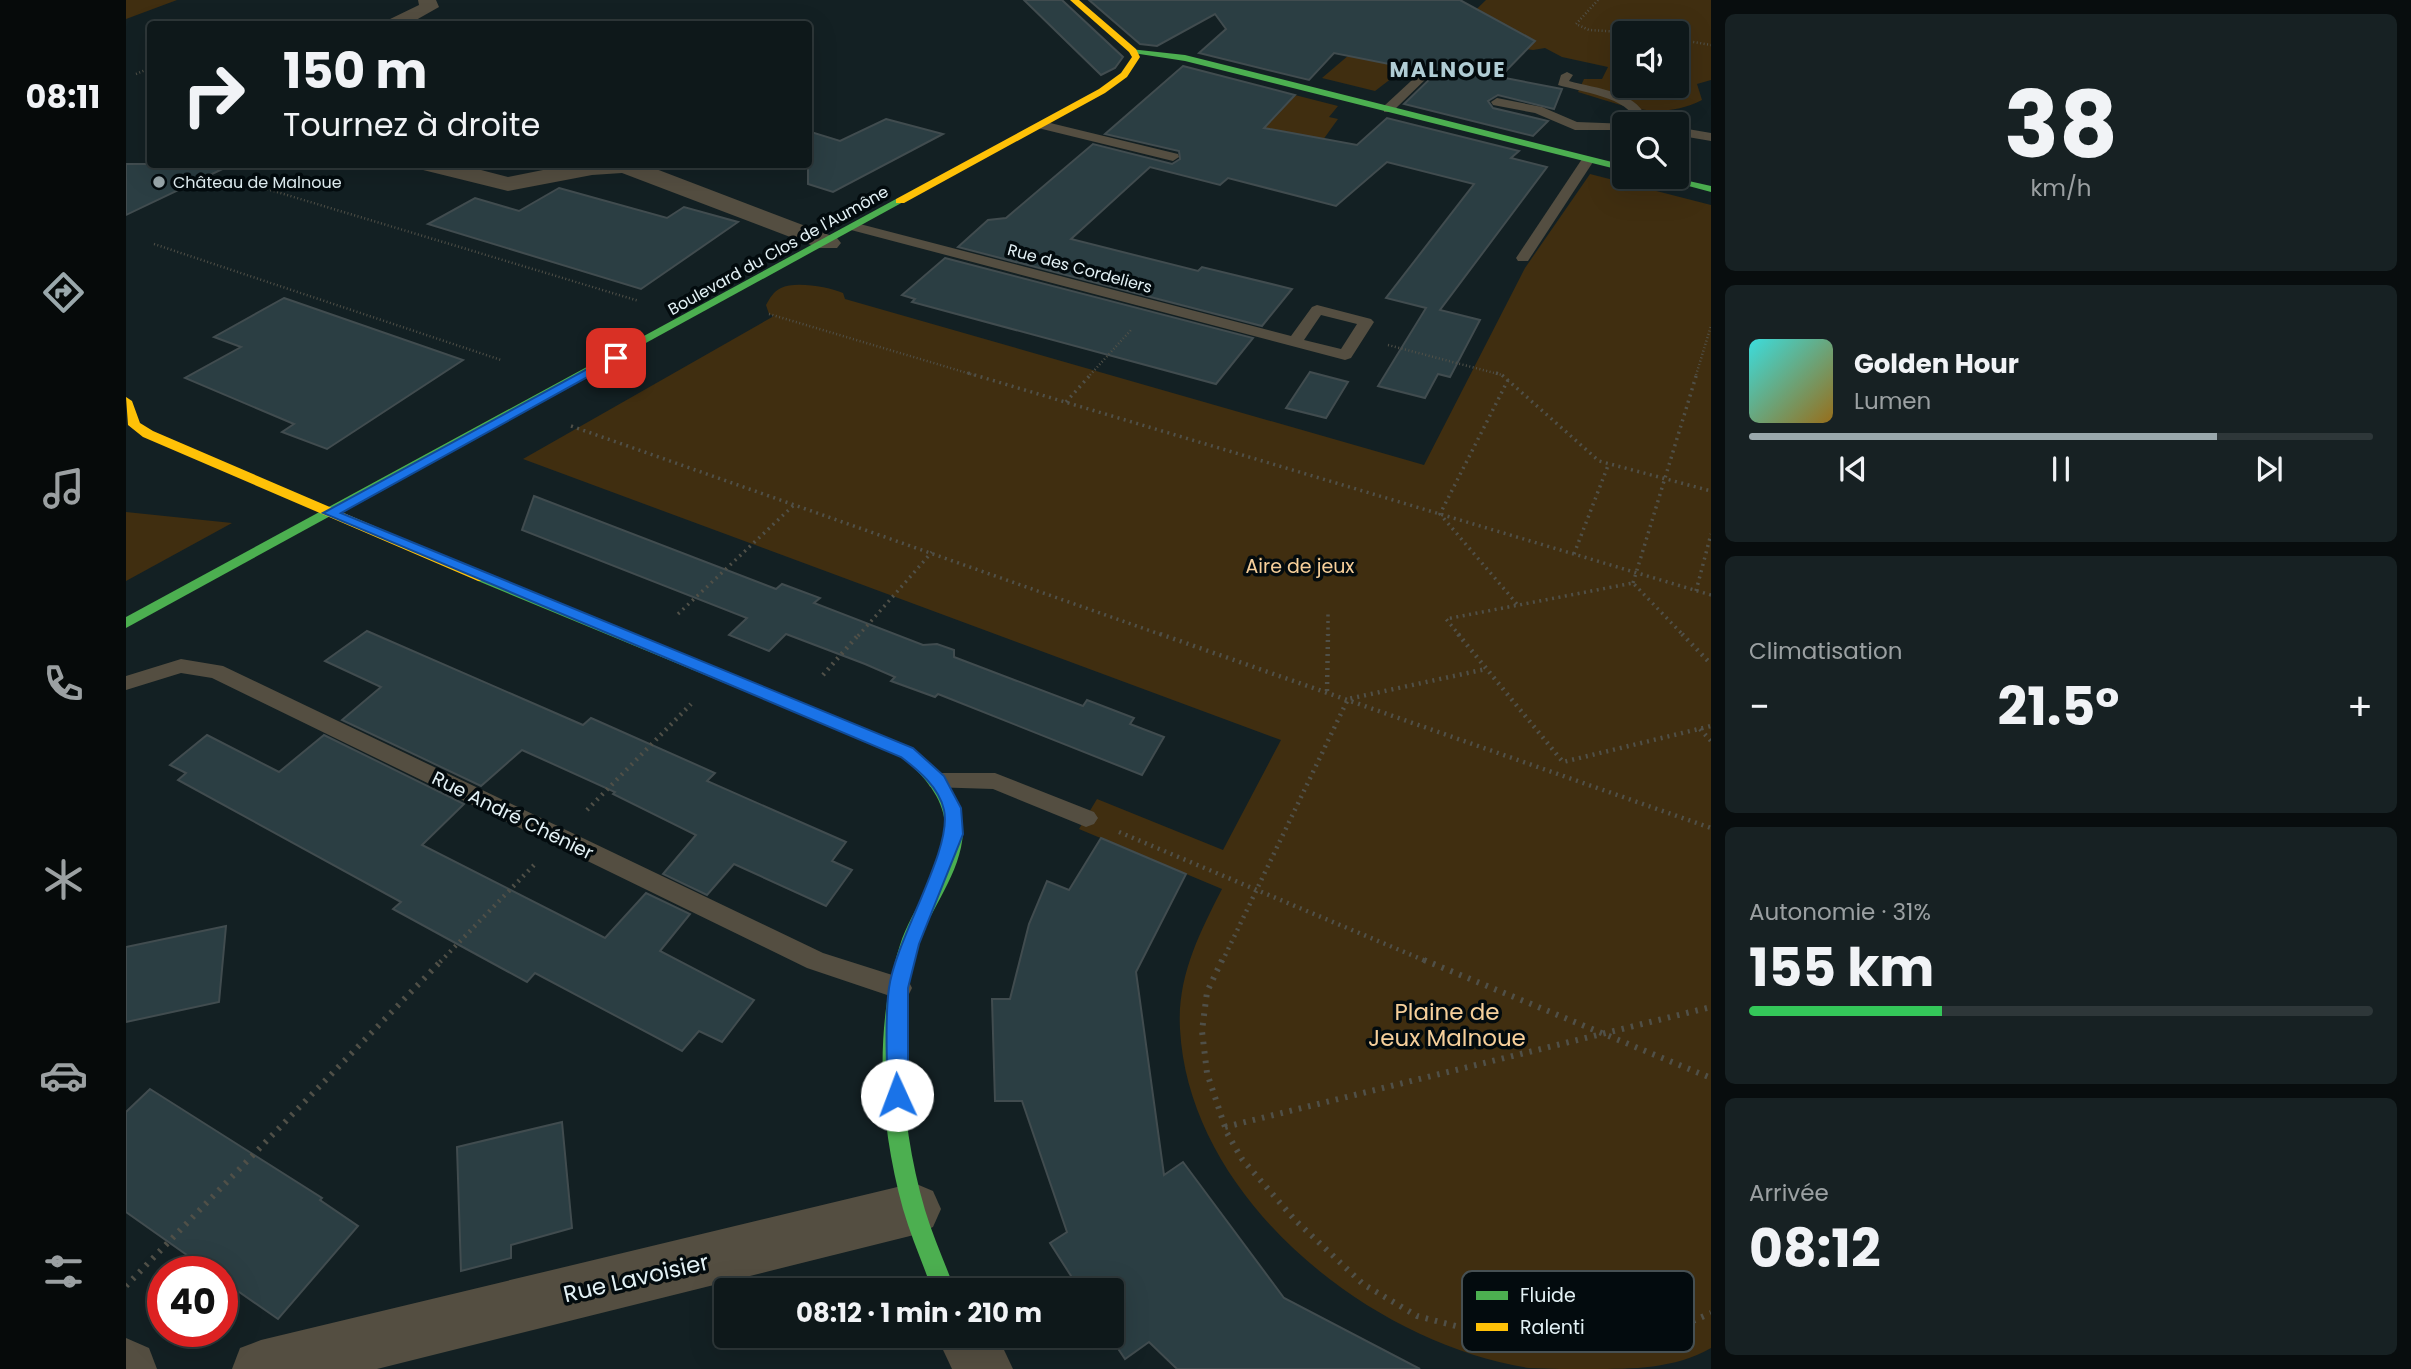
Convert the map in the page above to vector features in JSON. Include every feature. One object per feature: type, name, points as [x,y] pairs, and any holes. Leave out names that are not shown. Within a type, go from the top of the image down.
[{"type":"street","points":[[401,21],[429,7],[427,0]]},
{"type":"street","points":[[1074,0],[1133,51],[1185,58],[1612,165]]},
{"type":"street","name":"Boulevard du Clos de l'Aumône","points":[[126,624],[1042,125],[1117,82],[1135,63],[1133,51]]},
{"type":"street","points":[[443,168],[508,184],[592,168]]},
{"type":"street","points":[[630,168],[828,243]]},
{"type":"street","points":[[1689,184],[1711,189]]},
{"type":"street","points":[[126,401],[134,425],[148,434],[645,645],[907,752],[938,780],[953,808],[954,834],[909,944],[898,988],[895,1073],[903,1161],[914,1209],[940,1278]]},
{"type":"street","name":"Rue Lavoisier","points":[[261,1369],[357,1357],[914,1209]]},
{"type":"street","points":[[972,1348],[984,1369]]},
{"type":"lane","points":[[1388,109],[1428,71]]},
{"type":"lane","points":[[1567,75],[1562,83],[1625,100],[1639,112]]},
{"type":"lane","points":[[1497,102],[1538,110],[1575,126],[1612,125]]},
{"type":"lane","points":[[1042,125],[1173,157]]},
{"type":"lane","points":[[1560,152],[1575,126]]},
{"type":"lane","points":[[1689,133],[1711,137]]},
{"type":"lane","points":[[1523,258],[1589,159]]},
{"type":"lane","name":"Rue des Cordeliers","points":[[856,227],[1345,355],[1357,337]]},
{"type":"lane","points":[[1294,342],[1317,310],[1366,322],[1357,337]]},
{"type":"lane","name":"Rue André Chénier","points":[[126,683],[181,666],[216,671],[816,961],[898,988]]},
{"type":"lane","points":[[938,780],[995,781],[1086,818]]},
{"type":"path","points":[[1598,0],[1576,24],[1589,30],[1612,31]]},
{"type":"path","points":[[1689,41],[1711,45]]},
{"type":"path","points":[[136,74],[147,69]]},
{"type":"path","points":[[267,189],[650,304]]},
{"type":"path","points":[[155,244],[501,360]]},
{"type":"path","points":[[1066,402],[1153,306]]},
{"type":"path","points":[[769,314],[1711,595]]},
{"type":"path","points":[[1711,326],[1634,572],[1633,583],[1711,664]]},
{"type":"path","points":[[1357,337],[1497,374],[1508,380],[1599,461],[1711,491]]},
{"type":"path","points":[[1440,514],[1508,380]]},
{"type":"path","points":[[571,426],[1711,828]]},
{"type":"path","points":[[1574,554],[1609,463]]},
{"type":"path","points":[[645,645],[795,505]]},
{"type":"path","points":[[1440,514],[1518,604]]},
{"type":"path","points":[[1696,591],[1711,534]]},
{"type":"path","points":[[795,706],[932,552]]},
{"type":"path","points":[[1563,762],[1446,619],[1633,583]]},
{"type":"path","points":[[1326,691],[1328,612]]},
{"type":"path","points":[[1348,699],[1486,669]]},
{"type":"path","points":[[126,1286],[719,675]]},
{"type":"path","points":[[1348,699],[1203,1004],[1206,1064],[1212,1092],[1237,1152],[1320,1249],[1355,1280],[1407,1313],[1462,1330]]},
{"type":"path","points":[[1563,762],[1711,726]]},
{"type":"path","points":[[1699,728],[1711,741]]},
{"type":"path","points":[[1558,775],[1563,762]]},
{"type":"path","points":[[1086,818],[1711,1078]]},
{"type":"path","points":[[1225,1127],[1711,1007]]},
{"type":"path","points":[[1694,1321],[1711,1313]]},
{"type":"green space","points":[[126,0],[177,0],[126,19]]},
{"type":"green space","points":[[1486,0],[1711,0],[1711,80],[1697,84],[1702,100],[1686,107],[1655,111],[1640,109],[1578,92],[1584,79],[1602,79],[1608,67],[1562,57],[1545,48],[1533,50],[1466,40],[1455,30]]},
{"type":"green space","points":[[1349,55],[1405,68],[1375,91],[1322,78]]},
{"type":"green space","points":[[1291,94],[1338,106],[1329,117],[1338,119],[1302,169],[1240,154],[1282,109],[1279,108]]},
{"type":"green space","name":"Plaine de Jeux Malnoue","points":[[1590,174],[1612,180],[1612,189],[1649,189],[1711,205],[1711,1348],[1683,1360],[1638,1368],[1529,1368],[1467,1352],[1694,1352],[1694,1271],[1462,1271],[1462,1350],[1409,1328],[1351,1295],[1298,1253],[1252,1204],[1216,1150],[1191,1091],[1180,1029],[1180,1010],[1191,956],[1222,889],[1079,829],[1097,799],[1223,850],[1281,740],[523,459],[774,316],[769,314],[766,305],[774,293],[787,286],[803,285],[837,291],[843,293],[845,299],[1424,465],[1525,268]]},
{"type":"green space","points":[[126,512],[232,523],[126,581]]},
{"type":"building","points":[[1024,0],[1062,0],[1123,57],[1115,68],[1101,75]]},
{"type":"building","points":[[1089,0],[1460,0],[1535,41],[1500,77],[1562,89],[1554,109],[1498,95],[1488,101],[1493,108],[1548,121],[1533,136],[1404,104],[1436,73],[1435,68],[1425,66],[1419,70],[1334,53],[1309,80],[1199,53],[1226,29],[1215,14],[1157,46],[1140,44]]},
{"type":"building","points":[[1183,66],[1295,95],[1264,128],[1357,145],[1387,118],[1519,151],[1511,158],[1547,167],[1440,310],[1480,320],[1450,377],[1438,374],[1425,398],[1378,386],[1426,308],[1386,298],[1474,184],[1387,162],[1336,206],[1228,178],[1220,185],[1150,167],[1071,239],[1198,271],[1202,267],[1292,289],[1262,326],[958,247],[988,220],[1006,218],[1093,144],[1172,164],[1180,159],[1179,151],[1105,134]]},
{"type":"building","points":[[886,119],[943,134],[833,192],[808,184],[808,168],[812,168],[812,132],[840,141]]},
{"type":"building","name":"Château de Malnoue","points":[[126,164],[147,164],[147,168],[225,168],[126,215]]},
{"type":"building","points":[[559,188],[667,218],[684,207],[738,222],[641,289],[428,224],[475,198],[519,211]]},
{"type":"building","points":[[945,258],[1253,338],[1216,384],[912,302],[915,299],[902,295]]},
{"type":"building","points":[[284,298],[463,360],[327,449],[282,432],[294,424],[185,378],[241,347],[214,337]]},
{"type":"building","points":[[1310,372],[1348,382],[1326,418],[1286,408]]},
{"type":"building","points":[[534,496],[776,589],[782,584],[820,598],[814,603],[923,645],[937,644],[954,650],[954,657],[1083,706],[1087,700],[1134,718],[1130,724],[1164,737],[1142,775],[938,694],[935,697],[891,681],[895,677],[786,634],[769,651],[729,635],[747,618],[522,530]]},
{"type":"building","points":[[367,631],[583,725],[591,718],[715,773],[707,781],[846,842],[832,861],[852,870],[826,906],[734,864],[707,895],[663,874],[696,835],[613,794],[615,792],[522,750],[481,786],[342,720],[381,687],[325,661]]},
{"type":"building","points":[[207,735],[279,772],[324,735],[464,804],[422,845],[605,938],[646,893],[690,914],[660,951],[754,1000],[722,1042],[699,1031],[682,1051],[535,973],[527,982],[393,909],[401,902],[178,780],[186,773],[170,765]]},
{"type":"building","points":[[1101,838],[1186,874],[1136,972],[1164,1175],[1183,1162],[1284,1298],[1420,1369],[1177,1369],[1149,1342],[1125,1359],[1118,1348],[1124,1348],[1124,1278],[1072,1278],[1050,1243],[1067,1232],[1022,1101],[995,1101],[992,999],[1010,999],[1029,924],[1047,881],[1069,890]]},
{"type":"building","points":[[226,926],[219,1002],[126,1022],[126,947]]},
{"type":"building","points":[[150,1089],[322,1198],[320,1200],[358,1226],[278,1319],[238,1291],[238,1256],[188,1256],[126,1212],[126,1112]]},
{"type":"building","points":[[562,1122],[572,1228],[511,1245],[511,1258],[461,1271],[457,1147]]},
{"type":"traffic: fast","points":[[1133,51],[1185,58],[1612,165]]},
{"type":"traffic: fast","points":[[1689,184],[1711,189]]},
{"type":"traffic: fast","points":[[126,623],[900,201]]},
{"type":"traffic: fast","points":[[483,578],[907,752],[925,768],[940,787],[953,820],[952,847],[942,876],[909,946],[896,1009],[894,1043],[896,1113],[906,1179],[917,1220],[939,1278]]},
{"type":"traffic: slow","points":[[1074,0],[1133,51]]},
{"type":"traffic: slow","points":[[900,201],[1102,91],[1124,75],[1136,57],[1133,51]]},
{"type":"traffic: slow","points":[[126,401],[134,425],[148,434],[483,578]]},
{"type":"place","name":"Château de Malnoue","points":[[159,182]]},
{"type":"district","name":"MALNOUE","points":[[1448,70]]},
{"type":"route","points":[[616,358],[330,513],[907,752],[925,766],[938,780],[953,808],[954,834],[949,852],[909,944],[898,988],[895,1073],[897,1095]]},
{"type":"park label","name":"Aire de jeux","points":[[1300,566]]}]
